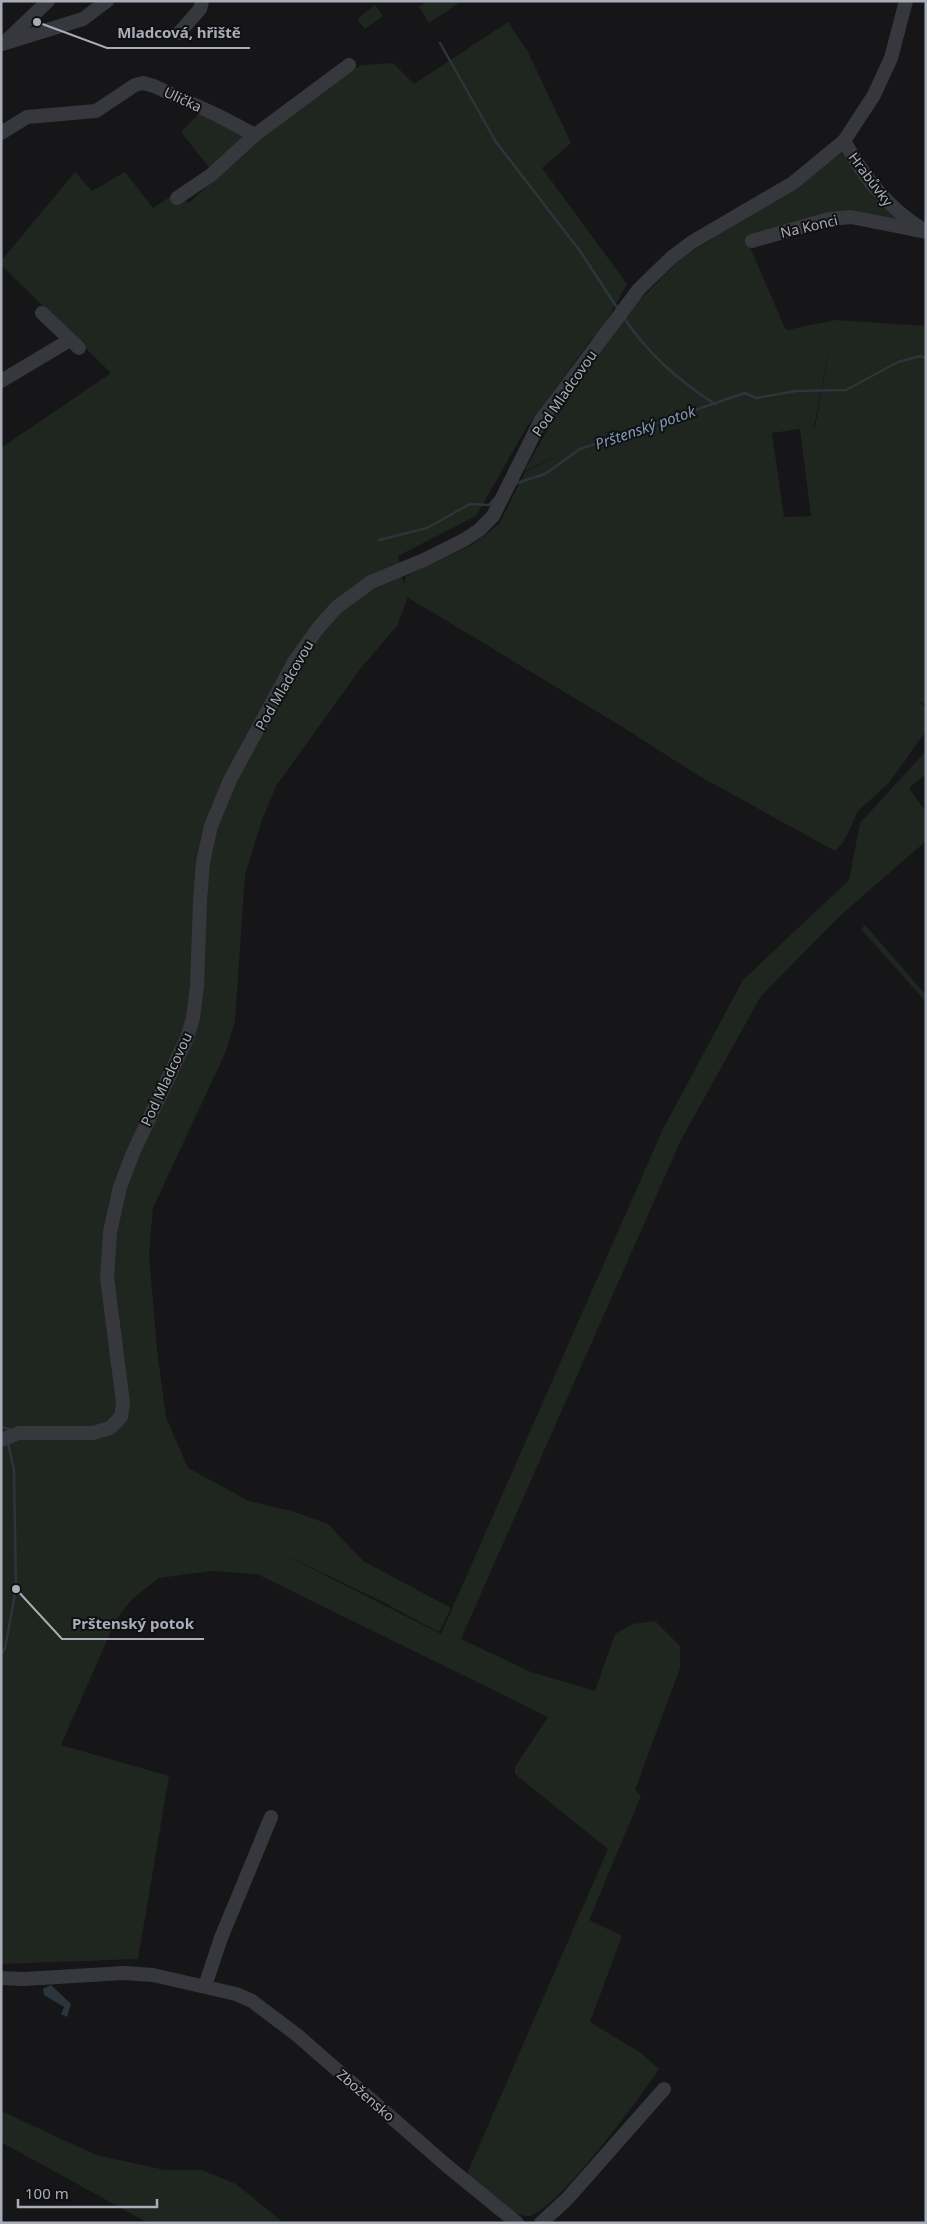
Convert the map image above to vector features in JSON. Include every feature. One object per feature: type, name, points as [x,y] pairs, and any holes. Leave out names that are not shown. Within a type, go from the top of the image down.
[{"type":"street","points":[[25,24],[33,1]]},
{"type":"street","points":[[2,45],[48,1]]},
{"type":"street","points":[[2,45],[83,19],[107,1]]},
{"type":"street","points":[[179,33],[200,9],[202,1]]},
{"type":"street","name":"Pod Mladcovou","points":[[1,1440],[19,1433],[93,1433],[110,1428],[121,1417],[123,1403],[107,1277],[110,1232],[120,1187],[130,1161],[187,1038],[193,1018],[197,986],[203,862],[211,826],[230,780],[294,662],[327,617],[337,607],[371,582],[424,560],[479,530],[493,516],[541,420],[639,289],[653,275],[692,242],[793,183],[844,141],[874,95],[891,58],[906,1]]},
{"type":"street","points":[[177,198],[211,175],[255,135],[349,65]]},
{"type":"street","name":"Ulička","points":[[1,133],[28,117],[96,111],[135,85],[142,83],[154,86],[209,111],[255,135]]},
{"type":"street","name":"Hrabůvky","points":[[844,141],[865,176],[882,198],[895,211],[926,232]]},
{"type":"street","name":"Na Konci","points":[[752,241],[829,219],[851,217],[926,232]]},
{"type":"street","points":[[1,381],[75,344],[42,312]]},
{"type":"street","points":[[205,1986],[221,1938],[271,1817]]},
{"type":"street","name":"Zbožensko","points":[[1,1978],[24,1979],[124,1973],[153,1975],[236,1994],[263,2008],[297,2035],[446,2165],[517,2223]]},
{"type":"street","points":[[541,2223],[567,2199],[664,2089]]},
{"type":"shaded area","points":[[428,1],[462,1],[429,23],[419,7]]},
{"type":"shaded area","points":[[375,5],[383,16],[365,29],[357,19]]},
{"type":"shaded area","points":[[508,22],[528,52],[571,143],[542,168],[627,284],[601,331],[590,341],[527,427],[476,516],[398,556],[404,585],[406,576],[470,546],[499,524],[525,472],[558,456],[524,471],[554,418],[553,413],[629,311],[682,257],[802,184],[842,152],[872,195],[907,225],[855,211],[750,247],[785,328],[787,330],[835,320],[926,326],[926,705],[916,701],[926,707],[926,731],[888,784],[858,811],[844,841],[835,851],[699,776],[621,726],[407,597],[397,626],[361,668],[276,786],[262,820],[245,875],[235,1021],[226,1051],[153,1208],[149,1255],[157,1350],[166,1417],[188,1468],[249,1501],[292,1511],[328,1524],[363,1561],[451,1608],[439,1632],[381,1601],[279,1552],[441,1634],[663,1129],[743,980],[849,880],[860,823],[926,751],[926,774],[909,788],[926,812],[926,841],[841,915],[761,996],[681,1140],[461,1639],[531,1672],[595,1691],[615,1634],[633,1624],[655,1621],[680,1646],[680,1668],[635,1790],[641,1796],[589,1920],[622,1936],[590,2022],[641,2053],[659,2069],[598,2151],[578,2174],[559,2195],[542,2209],[529,2216],[514,2212],[505,2207],[466,2176],[608,1849],[515,1774],[515,1767],[548,1717],[257,1574],[211,1571],[159,1578],[132,1599],[116,1620],[61,1745],[169,1776],[138,1959],[1,1964],[1,448],[111,373],[1,265],[1,261],[75,172],[92,191],[125,172],[153,208],[173,195],[189,203],[251,146],[296,110],[361,65],[393,63],[414,84]],"holes":[[[833,329],[815,427],[808,428],[814,427]],[[800,429],[811,516],[784,517],[772,433]]]},
{"type":"shaded area","points":[[201,112],[247,135],[211,170],[181,132]]},
{"type":"shaded area","points":[[865,925],[926,995],[926,1002],[861,929]]},
{"type":"shaded area","points":[[51,1985],[71,2004],[67,2017],[61,2014],[64,2007],[44,1995],[43,1989]]},
{"type":"shaded area","points":[[1,2111],[96,2155],[165,2170],[202,2170],[236,2184],[284,2223],[148,2223],[1,2142]]},
{"type":"waterway","points":[[440,43],[496,142],[580,251],[618,309]]},
{"type":"waterway","points":[[624,318],[643,343],[665,366],[715,404]]},
{"type":"waterway","name":"Prštenský potok","points":[[514,484],[545,474],[580,449],[745,393],[756,398],[796,391],[846,390],[898,362],[920,356],[926,358]]},
{"type":"waterway","name":"Prštenský potok","points":[[379,540],[427,528],[470,504],[489,505],[494,499]]},
{"type":"waterway","points":[[1,1427],[9,1429]]},
{"type":"waterway","name":"Prštenský potok","points":[[1,1655],[5,1648],[16,1589],[14,1470],[8,1443]]},
{"type":"place","name":"Mladcová, hřiště","points":[[37,22]]},
{"type":"place","name":"Prštenský potok","points":[[16,1589]]}]
